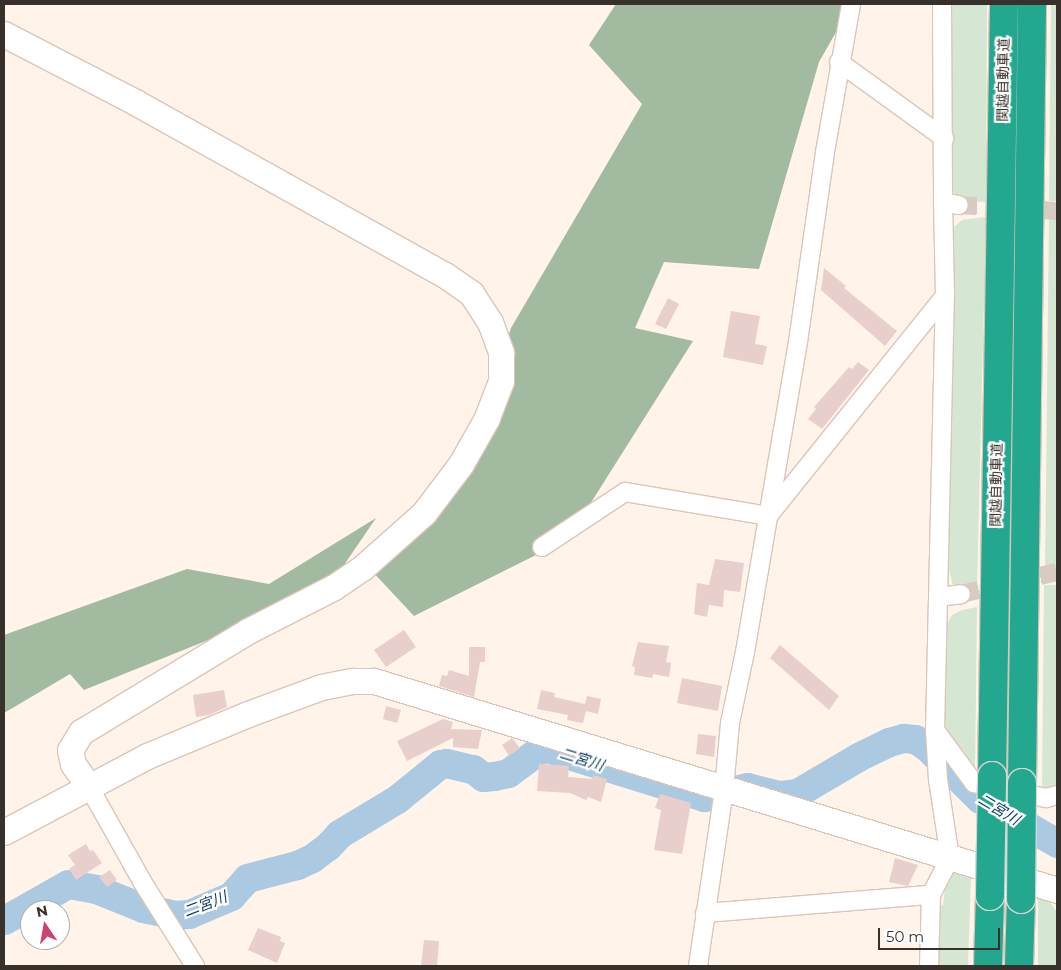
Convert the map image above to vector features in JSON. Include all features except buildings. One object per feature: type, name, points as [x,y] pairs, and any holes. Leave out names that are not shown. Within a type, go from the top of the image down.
[{"type":"highway","name":"関越自動車道","points":[[988,966],[1004,4]]},
{"type":"highway","name":"関越自動車道","points":[[1019,966],[1032,4]]},
{"type":"street","points":[[698,966],[724,790],[730,723],[745,652],[798,342],[840,62],[851,4]]},
{"type":"street","points":[[930,966],[931,895],[950,858],[938,780],[935,730],[945,296],[951,203],[944,138],[942,4]]},
{"type":"street","points":[[4,34],[135,102],[445,275],[471,293],[490,322],[501,353],[501,381],[487,418],[460,464],[424,513],[362,568],[341,582],[248,632],[86,728],[75,740],[70,750],[73,764],[89,787],[142,883],[195,966]]},
{"type":"street","points":[[840,62],[944,138]]},
{"type":"street","points":[[768,516],[945,296]]},
{"type":"street","points":[[542,547],[625,492],[768,516]]},
{"type":"street","points":[[938,597],[961,594]]},
{"type":"street","points":[[4,832],[146,756],[294,696],[321,687],[352,681],[374,681],[724,790],[1057,890]]},
{"type":"street","points":[[935,730],[974,783],[1046,798],[1057,795]]},
{"type":"street","points":[[705,913],[931,895]]},
{"type":"green space","points":[[616,4],[852,4],[819,62],[759,269],[664,262],[635,328],[693,341],[568,539],[414,616],[370,569],[468,455],[511,328],[642,104],[589,45]]},
{"type":"green space","points":[[945,4],[987,4],[986,202],[963,201],[957,198],[952,190]]},
{"type":"green space","points":[[1051,4],[1057,4],[1057,201],[1049,201]]},
{"type":"green space","points":[[986,217],[977,587],[959,592],[953,586],[948,565],[952,229],[962,220]]},
{"type":"green space","points":[[1049,219],[1057,219],[1057,568],[1045,571]]},
{"type":"green space","points":[[376,518],[325,593],[84,690],[70,674],[4,713],[4,635],[187,569],[269,584]]},
{"type":"green space","points":[[1044,585],[1057,585],[1057,794],[1042,793]]},
{"type":"green space","points":[[977,607],[975,778],[949,742],[942,705],[947,624],[952,615],[962,610]]},
{"type":"green space","points":[[953,870],[971,876],[968,966],[937,966],[940,906],[943,905],[947,872]]},
{"type":"green space","points":[[1038,898],[1050,902],[1056,911],[1057,966],[1038,966]]},
{"type":"waterway","name":"二宮川","points":[[4,920],[68,884],[96,889],[143,908],[175,915],[189,914],[231,896],[247,878],[297,865],[312,858],[328,846],[339,834],[397,799],[440,764],[446,763],[473,769],[483,777],[494,776],[508,773],[543,747],[704,797],[747,787],[779,795],[797,793],[858,757],[889,742],[903,738],[915,739],[927,747],[980,799],[1057,843]]},
{"type":"tunnel","points":[[959,205],[1057,211]]},
{"type":"tunnel","points":[[961,594],[1057,572]]}]
